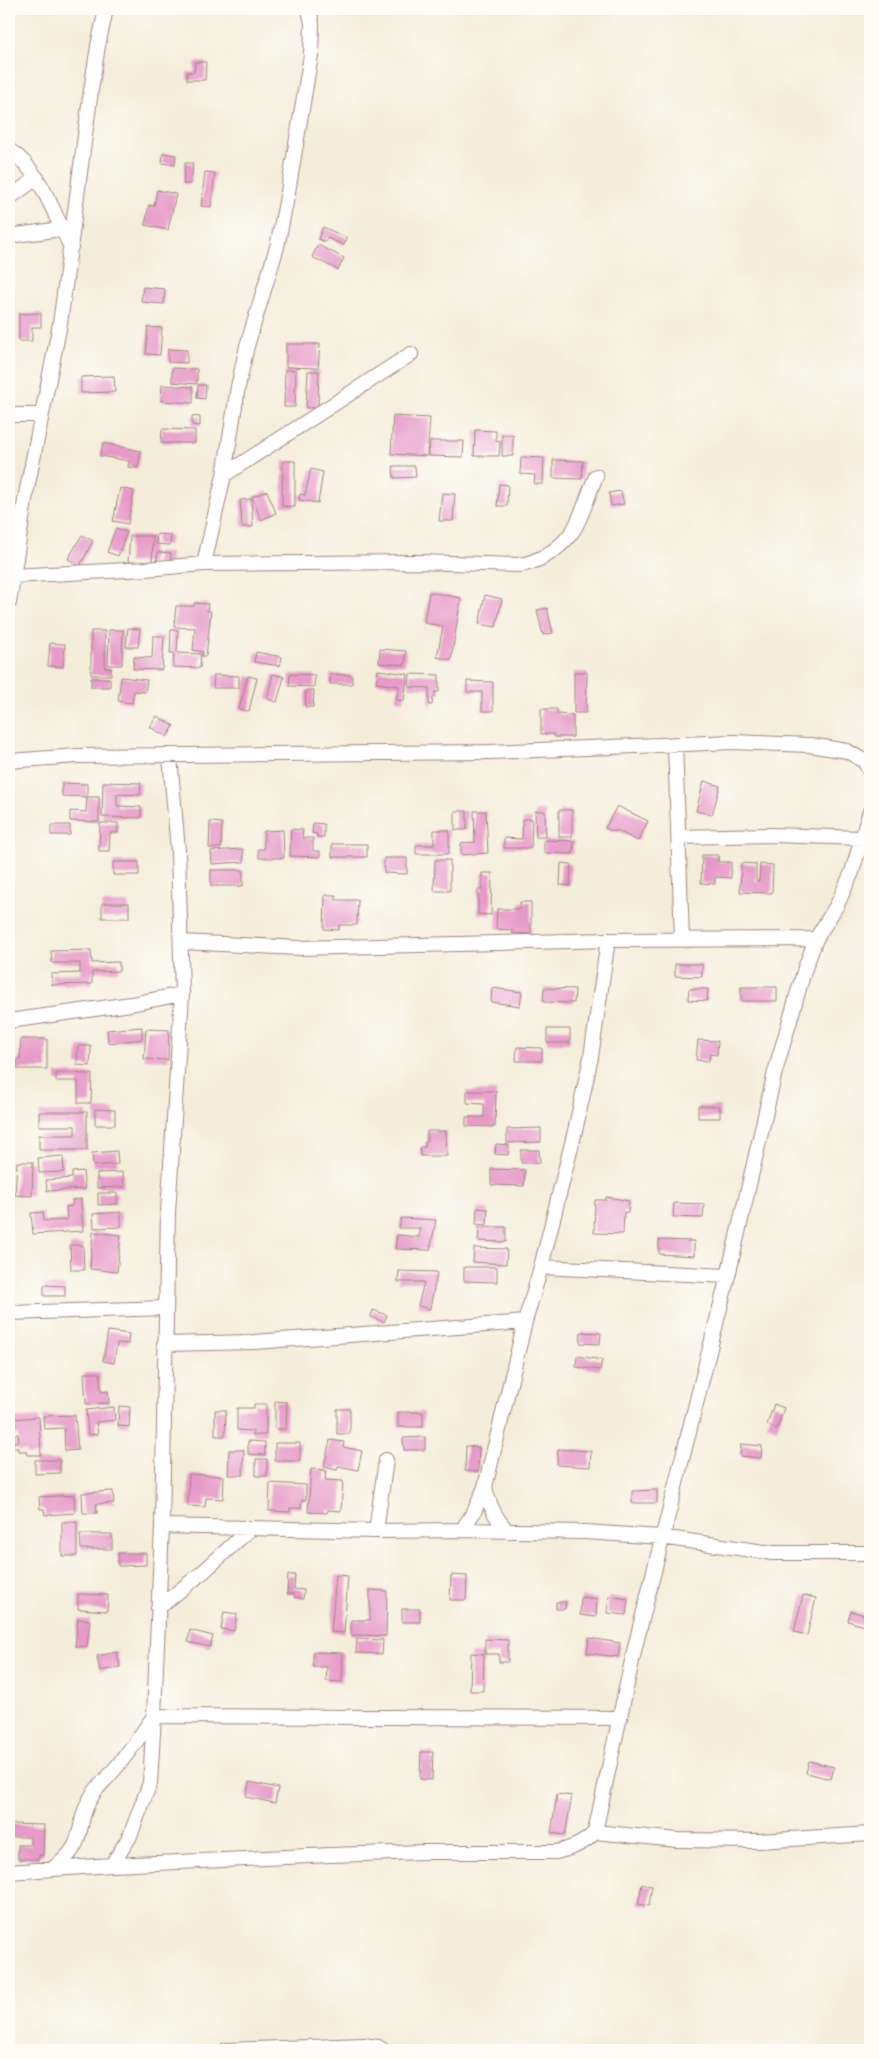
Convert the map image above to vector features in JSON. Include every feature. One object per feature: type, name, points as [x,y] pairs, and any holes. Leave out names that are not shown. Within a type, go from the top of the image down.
[{"type":"street","points":[[9,603],[40,415],[60,324],[94,72],[106,9]]},
{"type":"street","points":[[204,564],[224,475],[238,387],[247,346],[277,247],[290,182],[311,55],[312,24],[310,9]]},
{"type":"street","points":[[9,150],[26,164],[37,178],[71,247]]},
{"type":"street","points":[[9,198],[37,178]]},
{"type":"street","points":[[9,236],[62,229]]},
{"type":"street","points":[[224,475],[411,354]]},
{"type":"street","points":[[9,415],[40,415]]},
{"type":"street","points":[[12,576],[204,564],[418,562],[520,565],[531,563],[544,556],[570,536],[596,476]]},
{"type":"street","points":[[9,761],[77,756],[170,757],[342,752],[490,752],[733,742],[810,745],[847,751],[864,761],[870,772]]},
{"type":"street","points":[[675,744],[682,939]]},
{"type":"street","points":[[112,1864],[130,1836],[150,1783],[154,1716],[162,1526],[168,1212],[182,994],[178,850],[170,757]]},
{"type":"street","points":[[9,1872],[112,1864],[359,1854],[556,1852],[574,1848],[586,1841],[595,1832],[661,1537],[728,1276],[775,1072],[805,968],[816,939],[837,905],[852,872],[870,812]]},
{"type":"street","points":[[678,837],[773,835],[862,838]]},
{"type":"street","points":[[182,942],[299,948],[608,940],[816,939]]},
{"type":"street","points":[[462,1530],[474,1512],[485,1487],[508,1399],[525,1322],[541,1267],[591,1057],[608,940]]},
{"type":"street","points":[[9,1021],[131,1004],[182,994]]},
{"type":"street","points":[[541,1267],[728,1276]]},
{"type":"street","points":[[9,1313],[166,1308]]},
{"type":"street","points":[[164,1344],[254,1342],[525,1322]]},
{"type":"street","points":[[376,1531],[386,1460]]},
{"type":"street","points":[[485,1487],[493,1514],[506,1530]]},
{"type":"street","points":[[162,1526],[376,1531],[506,1530],[585,1532],[661,1537],[772,1553],[870,1553]]},
{"type":"street","points":[[158,1608],[203,1572],[252,1528]]},
{"type":"street","points":[[154,1716],[620,1718]]},
{"type":"street","points":[[50,1870],[64,1861],[75,1847],[81,1831],[86,1807],[93,1794],[138,1740],[154,1716]]},
{"type":"street","points":[[595,1832],[678,1840],[750,1840],[870,1834]]},
{"type":"street","points":[[226,2050],[364,2045],[378,2047],[383,2050]]},
{"type":"building","points":[[195,62],[206,62],[205,80],[187,80],[187,72],[194,72]]},
{"type":"building","points":[[163,153],[176,155],[175,165],[162,163]]},
{"type":"building","points":[[185,163],[193,163],[191,184],[183,184]]},
{"type":"building","points":[[205,172],[215,173],[211,207],[201,206]]},
{"type":"building","points":[[157,190],[176,194],[168,230],[145,225],[149,205],[154,206]]},
{"type":"building","points":[[323,227],[347,238],[344,245],[327,238],[325,242],[318,239]]},
{"type":"building","points":[[318,245],[344,258],[338,270],[312,257]]},
{"type":"building","points":[[143,287],[165,289],[164,304],[141,302]]},
{"type":"building","points":[[41,313],[41,327],[32,327],[32,341],[19,341],[19,314]]},
{"type":"building","points":[[148,327],[162,328],[160,355],[146,354]]},
{"type":"building","points":[[286,344],[320,344],[318,368],[286,367]]},
{"type":"building","points":[[168,349],[187,350],[187,363],[168,362]]},
{"type":"building","points":[[172,368],[197,369],[197,384],[172,382]]},
{"type":"building","points":[[285,370],[296,370],[295,407],[284,407]]},
{"type":"building","points":[[308,371],[319,371],[318,408],[306,408]]},
{"type":"building","points":[[114,376],[115,392],[81,393],[81,377]]},
{"type":"building","points":[[162,385],[193,387],[193,403],[161,401]]},
{"type":"building","points":[[198,385],[206,385],[205,399],[197,398]]},
{"type":"building","points":[[192,416],[200,417],[200,426],[192,425]]},
{"type":"building","points":[[393,416],[430,418],[427,456],[391,454]]},
{"type":"building","points":[[162,429],[195,430],[195,443],[161,443]]},
{"type":"building","points":[[475,430],[496,431],[496,441],[500,442],[499,456],[474,456]]},
{"type":"building","points":[[502,435],[513,435],[513,456],[502,456]]},
{"type":"building","points":[[430,441],[464,441],[463,457],[429,456]]},
{"type":"building","points":[[103,443],[141,451],[138,468],[128,467],[129,461],[100,456]]},
{"type":"building","points":[[521,457],[544,458],[543,484],[534,484],[535,475],[520,474]]},
{"type":"building","points":[[553,460],[583,461],[582,479],[553,478]]},
{"type":"building","points":[[283,461],[295,461],[295,507],[282,506]]},
{"type":"building","points":[[393,466],[415,466],[416,477],[394,478]]},
{"type":"building","points":[[311,469],[323,472],[318,503],[299,500],[300,494],[305,495]]},
{"type":"building","points":[[9,470],[13,471],[9,484]]},
{"type":"building","points":[[499,484],[508,485],[507,506],[497,506]]},
{"type":"building","points":[[120,488],[134,491],[128,524],[113,521]]},
{"type":"building","points":[[267,491],[276,513],[261,520],[252,497]]},
{"type":"building","points":[[621,491],[624,504],[611,506],[609,493]]},
{"type":"building","points":[[442,493],[455,494],[453,521],[439,521]]},
{"type":"building","points":[[251,499],[253,527],[242,527],[240,500]]},
{"type":"building","points":[[116,528],[127,532],[118,556],[107,552]]},
{"type":"building","points":[[157,534],[171,535],[170,545],[156,544]]},
{"type":"building","points":[[82,535],[93,541],[80,566],[68,559]]},
{"type":"building","points":[[130,536],[153,536],[152,563],[128,562]]},
{"type":"building","points":[[158,552],[171,553],[170,565],[156,564]]},
{"type":"building","points":[[429,592],[461,598],[451,660],[437,657],[443,626],[424,623]]},
{"type":"building","points":[[485,595],[502,599],[496,627],[479,624]]},
{"type":"building","points":[[194,603],[208,604],[207,611],[211,611],[206,656],[202,656],[203,652],[193,650],[195,628],[174,627],[176,606],[194,606]]},
{"type":"building","points":[[547,608],[553,633],[543,635],[537,610]]},
{"type":"building","points":[[128,628],[140,629],[138,647],[126,647]]},
{"type":"building","points":[[109,630],[123,630],[122,665],[108,665]]},
{"type":"building","points":[[171,630],[178,630],[177,653],[201,654],[200,668],[173,667],[174,653],[170,653]]},
{"type":"building","points":[[91,631],[105,631],[105,668],[111,668],[111,675],[91,675]]},
{"type":"building","points":[[153,636],[164,636],[162,670],[133,669],[134,657],[152,658]]},
{"type":"building","points":[[50,643],[65,644],[63,667],[48,666]]},
{"type":"building","points":[[380,649],[406,651],[405,665],[379,663]]},
{"type":"building","points":[[256,652],[282,657],[280,666],[254,662]]},
{"type":"building","points":[[378,670],[408,674],[404,701],[396,700],[399,686],[376,683]]},
{"type":"building","points":[[574,672],[587,672],[586,713],[574,713]]},
{"type":"building","points":[[273,674],[284,677],[277,702],[267,699]]},
{"type":"building","points":[[290,674],[315,675],[314,687],[289,686]]},
{"type":"building","points":[[330,674],[352,675],[352,684],[330,684]]},
{"type":"building","points":[[410,674],[439,675],[439,692],[435,692],[432,705],[429,705],[429,688],[409,687]]},
{"type":"building","points":[[214,675],[239,676],[239,688],[213,688]]},
{"type":"building","points":[[248,676],[257,678],[249,711],[239,709]]},
{"type":"building","points":[[121,677],[147,680],[145,692],[134,691],[132,703],[118,701]]},
{"type":"building","points":[[91,678],[110,678],[110,687],[91,687]]},
{"type":"building","points":[[467,681],[493,682],[493,711],[482,711],[482,692],[467,692]]},
{"type":"building","points":[[306,690],[314,690],[313,707],[305,707]]},
{"type":"building","points":[[541,709],[557,709],[557,714],[573,715],[573,737],[554,737],[554,734],[541,734]]},
{"type":"building","points":[[157,716],[174,726],[167,737],[150,727]]},
{"type":"building","points":[[704,781],[720,786],[712,815],[696,811]]},
{"type":"building","points":[[103,782],[141,783],[140,795],[117,794],[117,806],[141,807],[141,818],[102,817]]},
{"type":"building","points":[[62,783],[87,784],[87,797],[62,796]]},
{"type":"building","points":[[87,797],[99,797],[99,822],[70,821],[70,811],[86,812]]},
{"type":"building","points":[[617,806],[648,821],[638,841],[616,830],[615,832],[605,828]]},
{"type":"building","points":[[559,810],[572,810],[572,837],[559,837]]},
{"type":"building","points":[[455,811],[467,811],[467,830],[455,830]]},
{"type":"building","points":[[474,811],[486,811],[488,853],[461,855],[461,843],[475,842]]},
{"type":"building","points":[[535,811],[545,811],[546,837],[536,837]]},
{"type":"building","points":[[523,819],[532,819],[531,848],[504,848],[504,838],[522,839]]},
{"type":"building","points":[[210,822],[222,823],[221,848],[209,848]]},
{"type":"building","points":[[100,823],[118,823],[118,833],[110,833],[109,851],[99,851]]},
{"type":"building","points":[[313,823],[324,824],[324,837],[317,837],[317,834],[312,833]]},
{"type":"building","points":[[51,825],[70,825],[70,835],[51,835]]},
{"type":"building","points":[[291,829],[303,830],[302,838],[313,838],[313,851],[320,851],[320,857],[290,856]]},
{"type":"building","points":[[283,830],[284,858],[259,858],[258,849],[264,849],[264,831]]},
{"type":"building","points":[[434,830],[449,830],[449,854],[416,854],[416,845],[434,845]]},
{"type":"building","points":[[544,840],[574,841],[573,854],[544,853]]},
{"type":"building","points":[[332,844],[367,844],[367,857],[332,857]]},
{"type":"building","points":[[243,849],[244,862],[212,864],[211,851]]},
{"type":"building","points":[[702,855],[718,855],[718,862],[731,862],[731,878],[715,877],[715,884],[701,883]]},
{"type":"building","points":[[384,858],[407,858],[407,874],[384,873]]},
{"type":"building","points":[[435,860],[450,860],[450,891],[434,891]]},
{"type":"building","points":[[113,862],[139,862],[139,875],[113,875]]},
{"type":"building","points":[[561,863],[571,864],[570,886],[560,885]]},
{"type":"building","points":[[741,863],[756,864],[756,881],[759,881],[760,864],[773,865],[772,893],[740,892]]},
{"type":"building","points":[[211,870],[243,870],[243,886],[211,886]]},
{"type":"building","points":[[482,873],[492,873],[491,915],[478,914],[478,890],[482,890]]},
{"type":"building","points":[[325,895],[336,895],[336,900],[358,900],[357,925],[339,925],[339,930],[324,929]]},
{"type":"building","points":[[520,902],[531,902],[531,934],[512,933],[512,930],[496,929],[497,909],[520,909]]},
{"type":"building","points":[[102,903],[129,903],[129,918],[102,918]]},
{"type":"building","points":[[91,950],[92,963],[119,962],[119,971],[92,972],[92,984],[52,985],[51,974],[80,973],[80,963],[52,963],[51,951]]},
{"type":"building","points":[[675,964],[702,964],[702,977],[675,976]]},
{"type":"building","points":[[741,987],[777,987],[777,1001],[741,1001]]},
{"type":"building","points":[[492,988],[522,992],[520,1006],[491,1002]]},
{"type":"building","points":[[544,988],[575,989],[574,1003],[543,1002]]},
{"type":"building","points":[[689,989],[708,989],[707,1001],[688,1000]]},
{"type":"building","points":[[142,1027],[142,1039],[108,1043],[107,1030]]},
{"type":"building","points":[[146,1029],[169,1030],[168,1060],[144,1059]]},
{"type":"building","points":[[547,1029],[570,1029],[570,1043],[547,1043]]},
{"type":"building","points":[[21,1039],[47,1039],[47,1069],[17,1069],[18,1059],[20,1059]]},
{"type":"building","points":[[698,1040],[718,1041],[717,1055],[710,1054],[709,1061],[696,1060]]},
{"type":"building","points":[[78,1046],[91,1046],[90,1066],[77,1065]]},
{"type":"building","points":[[517,1047],[542,1048],[542,1061],[516,1061]]},
{"type":"building","points":[[56,1073],[92,1074],[91,1103],[78,1103],[78,1081],[56,1081]]},
{"type":"building","points":[[467,1091],[496,1091],[495,1127],[466,1126],[466,1117],[484,1117],[484,1104],[467,1103]]},
{"type":"building","points":[[698,1106],[720,1106],[720,1118],[698,1118]]},
{"type":"building","points":[[95,1109],[115,1110],[115,1125],[95,1125]]},
{"type":"building","points":[[39,1112],[87,1112],[87,1150],[39,1150],[39,1135],[75,1135],[75,1126],[39,1126]]},
{"type":"building","points":[[541,1128],[541,1142],[507,1143],[507,1129]]},
{"type":"building","points":[[427,1131],[446,1131],[447,1156],[420,1156],[420,1147],[425,1147],[425,1142],[427,1142]]},
{"type":"building","points":[[496,1144],[509,1145],[508,1155],[495,1154]]},
{"type":"building","points":[[521,1150],[539,1150],[540,1163],[521,1163]]},
{"type":"building","points":[[117,1151],[118,1164],[93,1166],[92,1153]]},
{"type":"building","points":[[63,1156],[64,1172],[39,1173],[38,1158]]},
{"type":"building","points":[[17,1162],[33,1162],[32,1196],[15,1195]]},
{"type":"building","points":[[491,1169],[525,1170],[524,1186],[491,1185]]},
{"type":"building","points":[[83,1171],[85,1189],[47,1191],[46,1180],[72,1178],[72,1172]]},
{"type":"building","points":[[123,1172],[124,1187],[97,1188],[97,1173]]},
{"type":"building","points":[[98,1193],[117,1193],[117,1204],[98,1205]]},
{"type":"building","points":[[606,1197],[629,1201],[628,1213],[624,1212],[623,1234],[594,1233],[595,1200],[606,1200]]},
{"type":"building","points":[[81,1199],[83,1231],[33,1234],[31,1213],[43,1212],[44,1221],[67,1220],[66,1207],[72,1206],[72,1200]]},
{"type":"building","points":[[674,1203],[704,1204],[703,1218],[673,1217]]},
{"type":"building","points":[[477,1208],[488,1209],[487,1225],[476,1224]]},
{"type":"building","points":[[121,1212],[121,1227],[94,1228],[93,1214]]},
{"type":"building","points":[[401,1218],[436,1220],[430,1250],[395,1249],[397,1235],[419,1237],[420,1228],[399,1228]]},
{"type":"building","points":[[479,1227],[506,1227],[506,1242],[478,1241]]},
{"type":"building","points":[[93,1232],[121,1235],[117,1272],[90,1269]]},
{"type":"building","points":[[659,1240],[694,1241],[694,1256],[659,1254]]},
{"type":"building","points":[[70,1245],[83,1245],[84,1270],[71,1270]]},
{"type":"building","points":[[474,1248],[507,1249],[506,1264],[473,1262]]},
{"type":"building","points":[[464,1267],[497,1267],[497,1282],[464,1281]]},
{"type":"building","points":[[399,1271],[437,1272],[430,1309],[418,1306],[424,1282],[398,1282]]},
{"type":"building","points":[[44,1285],[65,1286],[65,1296],[44,1296]]},
{"type":"building","points":[[373,1310],[387,1315],[384,1322],[371,1317]]},
{"type":"building","points":[[108,1331],[129,1334],[128,1344],[117,1343],[114,1363],[103,1361]]},
{"type":"building","points":[[581,1332],[601,1333],[600,1344],[580,1343]]},
{"type":"building","points":[[577,1356],[602,1360],[600,1370],[576,1367]]},
{"type":"building","points":[[84,1373],[100,1373],[101,1392],[108,1391],[109,1403],[86,1404]]},
{"type":"building","points":[[275,1401],[287,1402],[286,1429],[275,1429]]},
{"type":"building","points":[[254,1404],[266,1404],[266,1435],[253,1435],[253,1431],[237,1430],[237,1408],[254,1408]]},
{"type":"building","points":[[774,1404],[784,1408],[777,1429],[767,1425]]},
{"type":"building","points":[[119,1406],[130,1407],[129,1427],[118,1426]]},
{"type":"building","points":[[114,1407],[115,1420],[96,1422],[98,1434],[88,1435],[86,1410]]},
{"type":"building","points":[[337,1409],[350,1409],[350,1434],[337,1434]]},
{"type":"building","points":[[215,1410],[226,1410],[225,1436],[215,1436]]},
{"type":"building","points":[[398,1412],[423,1412],[423,1427],[398,1427]]},
{"type":"building","points":[[75,1415],[78,1450],[65,1451],[64,1428],[44,1429],[43,1416]]},
{"type":"building","points":[[39,1417],[41,1455],[27,1455],[26,1451],[18,1451],[18,1448],[13,1448],[13,1442],[19,1442],[18,1434],[12,1435],[11,1419]]},
{"type":"building","points":[[425,1437],[425,1450],[404,1450],[403,1438]]},
{"type":"building","points":[[330,1440],[344,1442],[343,1447],[362,1451],[358,1470],[338,1466],[337,1470],[324,1467]]},
{"type":"building","points":[[248,1441],[265,1442],[265,1455],[248,1454]]},
{"type":"building","points":[[275,1443],[300,1443],[300,1461],[275,1461]]},
{"type":"building","points":[[741,1444],[762,1446],[761,1458],[740,1456]]},
{"type":"building","points":[[466,1446],[479,1447],[478,1472],[465,1471]]},
{"type":"building","points":[[558,1449],[591,1451],[590,1467],[557,1465]]},
{"type":"building","points":[[229,1450],[244,1450],[243,1475],[228,1475]]},
{"type":"building","points":[[256,1459],[267,1459],[267,1476],[256,1476]]},
{"type":"building","points":[[35,1460],[60,1460],[60,1473],[35,1474]]},
{"type":"building","points":[[311,1469],[326,1470],[325,1480],[343,1481],[341,1511],[328,1510],[327,1513],[308,1512]]},
{"type":"building","points":[[189,1474],[224,1476],[223,1499],[206,1498],[205,1507],[188,1506]]},
{"type":"building","points":[[270,1483],[306,1485],[306,1500],[302,1500],[301,1508],[290,1508],[290,1512],[269,1511]]},
{"type":"building","points":[[657,1490],[657,1503],[632,1503],[632,1491]]},
{"type":"building","points":[[113,1491],[114,1503],[96,1504],[97,1513],[83,1513],[82,1493]]},
{"type":"building","points":[[74,1495],[75,1513],[45,1515],[44,1509],[40,1509],[39,1497]]},
{"type":"building","points":[[62,1522],[77,1522],[77,1556],[62,1556]]},
{"type":"building","points":[[80,1534],[112,1534],[112,1549],[81,1549]]},
{"type":"building","points":[[118,1553],[146,1553],[146,1565],[118,1566]]},
{"type":"building","points":[[288,1575],[295,1575],[294,1589],[304,1590],[303,1599],[294,1597],[294,1594],[287,1594]]},
{"type":"building","points":[[336,1575],[348,1576],[344,1633],[331,1632]]},
{"type":"building","points":[[451,1575],[467,1576],[466,1600],[450,1600]]},
{"type":"building","points":[[370,1590],[387,1591],[386,1636],[351,1635],[351,1620],[370,1620]]},
{"type":"building","points":[[78,1594],[108,1595],[107,1611],[78,1609]]},
{"type":"building","points":[[803,1595],[816,1598],[807,1635],[794,1632]]},
{"type":"building","points":[[609,1596],[628,1599],[626,1615],[607,1613]]},
{"type":"building","points":[[581,1597],[597,1599],[596,1617],[580,1615]]},
{"type":"building","points":[[556,1602],[566,1602],[565,1609],[556,1609]]},
{"type":"building","points":[[402,1609],[420,1609],[420,1622],[402,1622]]},
{"type":"building","points":[[851,1611],[870,1617],[870,1628],[848,1621]]},
{"type":"building","points":[[224,1612],[237,1614],[234,1631],[221,1629]]},
{"type":"building","points":[[78,1619],[90,1620],[87,1647],[75,1646]]},
{"type":"building","points":[[190,1630],[213,1636],[210,1647],[188,1642]]},
{"type":"building","points":[[589,1638],[620,1643],[618,1657],[587,1653]]},
{"type":"building","points":[[357,1639],[383,1640],[382,1654],[356,1653]]},
{"type":"building","points":[[485,1639],[508,1640],[508,1662],[499,1662],[499,1654],[485,1654]]},
{"type":"building","points":[[117,1652],[120,1667],[100,1671],[97,1656]]},
{"type":"building","points":[[313,1652],[343,1653],[342,1682],[326,1681],[327,1667],[313,1667]]},
{"type":"building","points":[[471,1653],[484,1654],[483,1691],[470,1691]]},
{"type":"building","points":[[421,1752],[433,1752],[432,1780],[420,1779]]},
{"type":"building","points":[[809,1761],[834,1767],[831,1779],[806,1773]]},
{"type":"building","points":[[249,1782],[278,1788],[275,1803],[246,1797]]},
{"type":"building","points":[[557,1794],[572,1796],[565,1835],[551,1833]]},
{"type":"building","points":[[9,1824],[44,1825],[43,1855],[39,1855],[39,1859],[18,1859],[18,1845],[30,1845],[30,1837],[9,1837]]},
{"type":"building","points":[[642,1884],[652,1886],[649,1906],[638,1904]]}]
